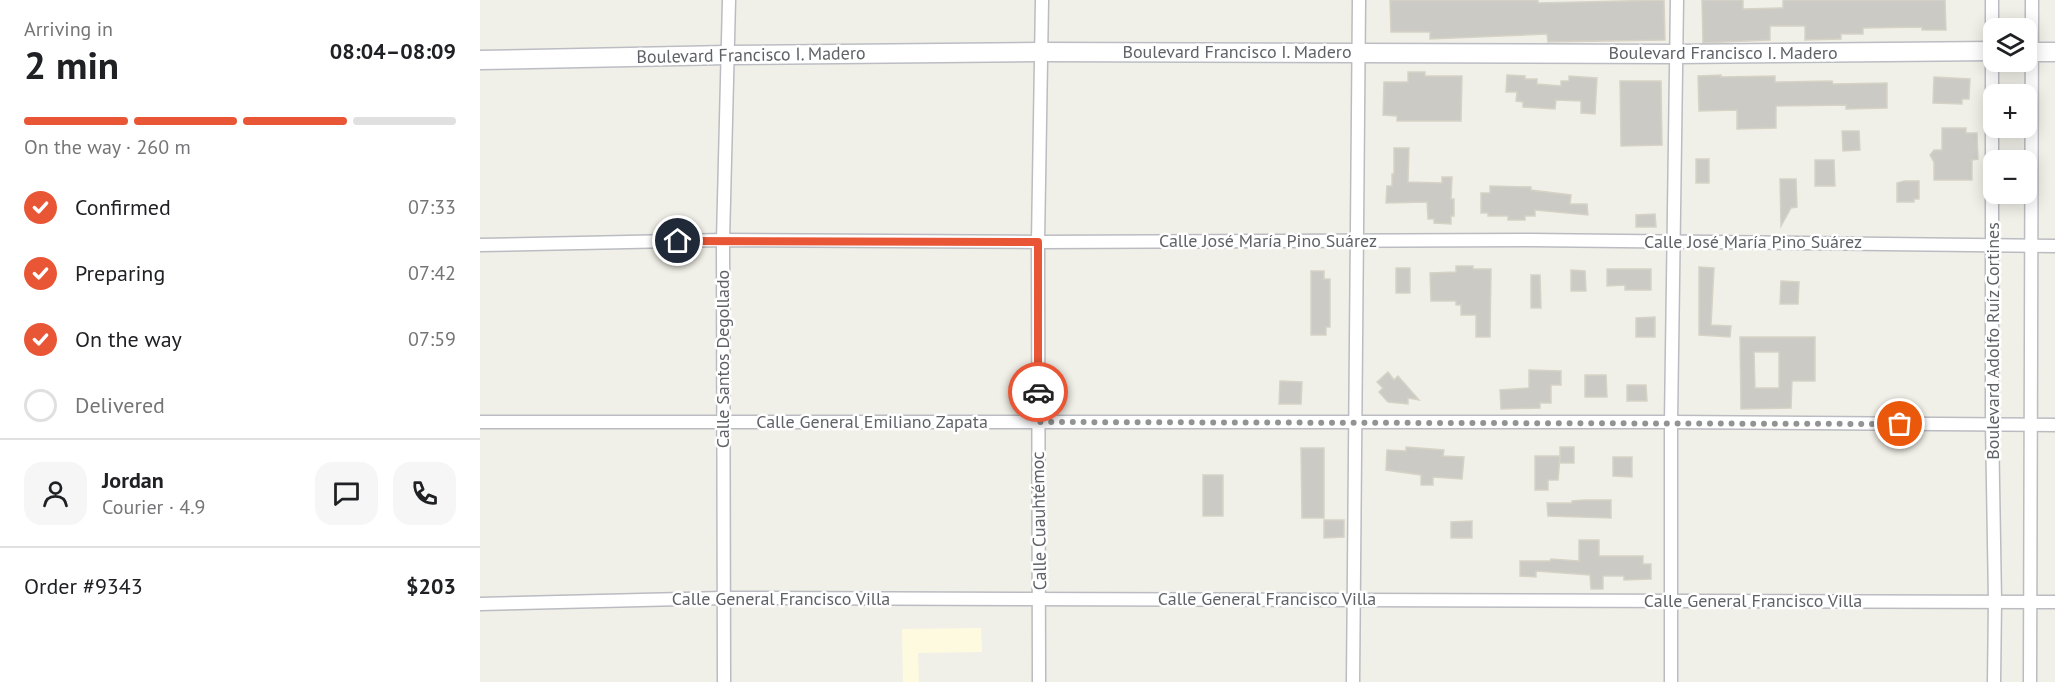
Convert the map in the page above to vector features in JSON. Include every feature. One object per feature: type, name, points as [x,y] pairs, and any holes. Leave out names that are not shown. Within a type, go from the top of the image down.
[{"type":"street","name":"Calle Santos Degollado","points":[[724,682],[723,240],[729,0]]},
{"type":"street","name":"Calle Cuauhtémoc","points":[[1039,682],[1038,242],[1041,0]]},
{"type":"street","points":[[1353,682],[1359,0]]},
{"type":"street","points":[[1671,682],[1671,422],[1677,0]]},
{"type":"street","name":"Boulevard Adolfo Ruíz Cortines","points":[[1992,0],[1992,18]]},
{"type":"street","name":"Boulevard Adolfo Ruíz Cortines","points":[[2031,18],[2032,0]]},
{"type":"street","name":"Boulevard Francisco I. Madero","points":[[480,60],[1040,52],[1677,54],[1983,51]]},
{"type":"street","points":[[2037,52],[2055,52]]},
{"type":"street","name":"Boulevard Adolfo Ruíz Cortines","points":[[1993,72],[1994,682]]},
{"type":"street","name":"Boulevard Adolfo Ruíz Cortines","points":[[2029,72],[2030,682]]},
{"type":"street","name":"Calle José María Pino Suárez","points":[[480,245],[723,240],[1038,242],[1530,240],[2055,246]]},
{"type":"street","name":"Calle General Emiliano Zapata","points":[[480,422],[2055,424]]},
{"type":"street","name":"Calle General Francisco Villa","points":[[480,604],[723,598],[1995,600],[2055,602]]},
{"type":"shaded area","points":[[981,628],[982,652],[918,653],[919,682],[903,682],[902,629]]},
{"type":"building","points":[[1390,0],[1538,0],[1538,3],[1664,0],[1665,40],[1548,42],[1547,34],[1430,39],[1430,32],[1391,32]]},
{"type":"building","points":[[1702,0],[1743,0],[1743,9],[1783,8],[1783,0],[1945,0],[1946,30],[1922,30],[1922,27],[1863,28],[1863,34],[1841,34],[1841,39],[1805,40],[1805,26],[1770,26],[1770,40],[1703,43]]},
{"type":"building","points":[[1408,72],[1425,72],[1425,76],[1462,76],[1461,121],[1397,121],[1397,116],[1383,115],[1384,82],[1408,82]]},
{"type":"building","points":[[1507,75],[1537,79],[1537,84],[1561,86],[1561,81],[1569,81],[1569,76],[1597,78],[1595,114],[1581,113],[1581,101],[1556,100],[1555,109],[1523,107],[1523,102],[1516,101],[1517,92],[1506,92]]},
{"type":"building","points":[[1721,75],[1721,77],[1775,76],[1775,82],[1887,83],[1887,108],[1846,109],[1846,105],[1776,106],[1776,128],[1737,129],[1737,110],[1699,111],[1698,76]]},
{"type":"building","points":[[1934,77],[1970,79],[1969,99],[1962,99],[1962,104],[1933,103]]},
{"type":"building","points":[[1620,81],[1661,81],[1662,145],[1621,146]]},
{"type":"building","points":[[1942,128],[1966,128],[1966,133],[1977,133],[1978,159],[1972,160],[1972,180],[1934,180],[1934,162],[1930,155],[1934,150],[1942,150]]},
{"type":"building","points":[[1842,131],[1859,131],[1860,150],[1843,151]]},
{"type":"building","points":[[1394,148],[1409,148],[1408,182],[1442,183],[1442,177],[1452,177],[1451,199],[1454,199],[1454,216],[1451,216],[1451,224],[1434,223],[1434,219],[1428,219],[1427,202],[1386,203],[1387,186],[1392,186],[1392,174],[1394,174]]},
{"type":"building","points":[[1696,159],[1709,159],[1709,183],[1696,183]]},
{"type":"building","points":[[1815,160],[1834,160],[1835,186],[1815,186]]},
{"type":"building","points":[[1780,179],[1796,179],[1797,207],[1791,208],[1781,226]]},
{"type":"building","points":[[1919,181],[1919,199],[1914,199],[1914,202],[1897,202],[1897,183]]},
{"type":"building","points":[[1490,186],[1531,187],[1531,190],[1571,195],[1570,204],[1587,204],[1588,215],[1535,210],[1535,216],[1525,216],[1525,220],[1508,220],[1508,216],[1488,216],[1488,213],[1481,213],[1481,193],[1490,193]]},
{"type":"building","points":[[1655,214],[1656,227],[1636,227],[1636,215]]},
{"type":"building","points":[[1456,266],[1491,269],[1490,337],[1476,337],[1476,315],[1461,315],[1461,305],[1456,305],[1456,301],[1431,301],[1430,273],[1456,272]]},
{"type":"building","points":[[1699,267],[1714,268],[1711,325],[1731,326],[1730,337],[1699,335]]},
{"type":"building","points":[[1396,268],[1410,268],[1410,293],[1396,293]]},
{"type":"building","points":[[1607,269],[1651,269],[1651,290],[1625,290],[1625,285],[1607,286]]},
{"type":"building","points":[[1571,270],[1585,271],[1586,291],[1571,291]]},
{"type":"building","points":[[1311,271],[1324,271],[1324,279],[1330,279],[1330,327],[1326,327],[1326,335],[1311,335]]},
{"type":"building","points":[[1531,275],[1540,275],[1541,308],[1531,308]]},
{"type":"building","points":[[1781,281],[1799,282],[1798,304],[1780,304]]},
{"type":"building","points":[[1655,317],[1655,337],[1636,337],[1636,318]]},
{"type":"building","points":[[1740,337],[1815,337],[1815,381],[1792,381],[1791,408],[1741,409]],"holes":[[[1754,352],[1779,352],[1779,388],[1755,388]]]},
{"type":"building","points":[[1529,370],[1561,371],[1561,385],[1551,385],[1551,403],[1540,403],[1540,408],[1501,409],[1500,390],[1529,388]]},
{"type":"building","points":[[1388,372],[1394,380],[1398,376],[1419,400],[1408,398],[1408,404],[1388,402],[1379,392],[1383,388],[1377,382]]},
{"type":"building","points":[[1585,375],[1606,375],[1607,397],[1585,397]]},
{"type":"building","points":[[1280,381],[1302,382],[1301,404],[1279,404]]},
{"type":"building","points":[[1627,385],[1646,385],[1647,401],[1627,401]]},
{"type":"building","points":[[1406,447],[1444,450],[1443,456],[1464,457],[1462,479],[1433,477],[1433,485],[1421,485],[1421,475],[1386,470],[1387,450],[1406,451]]},
{"type":"building","points":[[1560,447],[1574,447],[1574,463],[1560,463]]},
{"type":"building","points":[[1301,448],[1324,448],[1324,518],[1302,518]]},
{"type":"building","points":[[1535,456],[1560,456],[1558,480],[1548,480],[1548,490],[1535,490]]},
{"type":"building","points":[[1613,457],[1632,457],[1632,477],[1613,476]]},
{"type":"building","points":[[1203,475],[1223,475],[1223,516],[1203,516]]},
{"type":"building","points":[[1611,500],[1611,518],[1548,516],[1547,503],[1572,503],[1572,501]]},
{"type":"building","points":[[1324,520],[1344,520],[1344,537],[1324,538]]},
{"type":"building","points":[[1472,521],[1472,538],[1451,538],[1451,522]]},
{"type":"building","points":[[1579,540],[1599,540],[1599,556],[1643,556],[1643,564],[1651,564],[1651,579],[1624,580],[1624,576],[1603,576],[1603,589],[1591,589],[1590,575],[1536,571],[1536,577],[1520,576],[1520,561],[1550,561],[1551,559],[1579,561]]},
{"type":"way so far","points":[[1038,392],[1038,422],[1900,424]]},
{"type":"route","points":[[678,241],[1038,242],[1038,392]]}]
